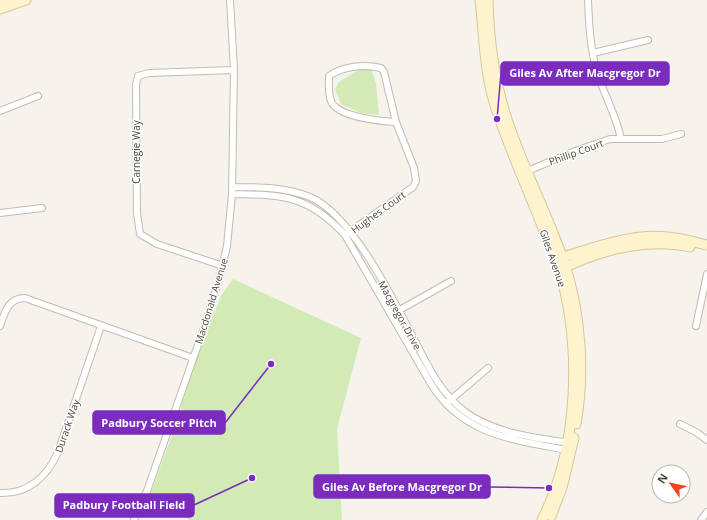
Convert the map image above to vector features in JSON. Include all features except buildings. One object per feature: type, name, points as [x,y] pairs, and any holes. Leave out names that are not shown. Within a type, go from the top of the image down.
[{"type":"street","points":[[0,2],[6,0]]},
{"type":"street","points":[[0,9],[26,0]]},
{"type":"street","name":"Macdonald Avenue","points":[[134,520],[147,490],[223,266],[232,194],[234,70],[230,0]]},
{"type":"street","name":"Giles Avenue","points":[[480,0],[483,47],[492,94],[525,172],[559,259],[576,315],[580,358],[579,402],[562,488],[549,520]]},
{"type":"street","name":"Giles Avenue","points":[[488,0],[490,39],[498,86],[508,124],[525,172]]},
{"type":"street","points":[[588,0],[589,25],[596,69],[612,108],[621,138]]},
{"type":"street","points":[[593,53],[648,40]]},
{"type":"street","name":"Hughes Court","points":[[345,236],[413,187],[416,181],[414,168],[396,122],[384,72],[381,68],[352,67],[336,71],[329,76],[331,101],[336,109],[378,121],[396,122]]},
{"type":"street","name":"Carnegie Way","points":[[223,266],[157,244],[140,234],[137,213],[136,85],[138,76],[149,73],[234,70]]},
{"type":"street","points":[[0,110],[38,96]]},
{"type":"street","name":"Phillip Court","points":[[525,172],[595,144],[621,138],[662,139],[681,134]]},
{"type":"street","name":"Macgregor Drive","points":[[232,187],[272,188],[302,194],[326,207],[351,231],[398,311],[437,382],[451,400],[465,412],[487,424],[569,447]]},
{"type":"street","name":"Macgregor Drive","points":[[232,194],[274,195],[301,201],[326,216],[345,236],[431,384],[446,405],[468,422],[488,432],[515,440],[569,447]]},
{"type":"street","points":[[0,213],[42,208]]},
{"type":"street","points":[[559,259],[617,241],[649,237],[668,237],[707,245]]},
{"type":"street","points":[[562,268],[584,259],[626,246],[671,244],[707,251]]},
{"type":"street","points":[[696,326],[707,274]]},
{"type":"street","points":[[391,315],[450,281]]},
{"type":"street","points":[[0,326],[8,305],[18,298],[25,298],[193,358]]},
{"type":"street","name":"Durack Way","points":[[0,493],[11,493],[23,490],[44,476],[52,465],[58,452],[101,326]]},
{"type":"street","points":[[446,405],[488,368]]},
{"type":"street","points":[[680,424],[696,432],[707,440]]},
{"type":"street","name":"Giles Avenue","points":[[542,520],[569,447]]},
{"type":"street","points":[[701,520],[707,512]]},
{"type":"green space","points":[[369,63],[376,83],[379,115],[361,113],[341,104],[335,89],[339,82]]},
{"type":"green space","points":[[233,279],[361,338],[337,429],[342,520],[189,520],[176,510],[147,503],[179,416],[187,383],[221,296]]},
{"type":"place","name":"Giles Av After Macgregor Dr","points":[[497,119]]},
{"type":"place","name":"Padbury Soccer Pitch","points":[[271,364]]},
{"type":"place","name":"Padbury Football Field","points":[[252,478]]},
{"type":"place","name":"Giles Av Before Macgregor Dr","points":[[549,488]]}]
